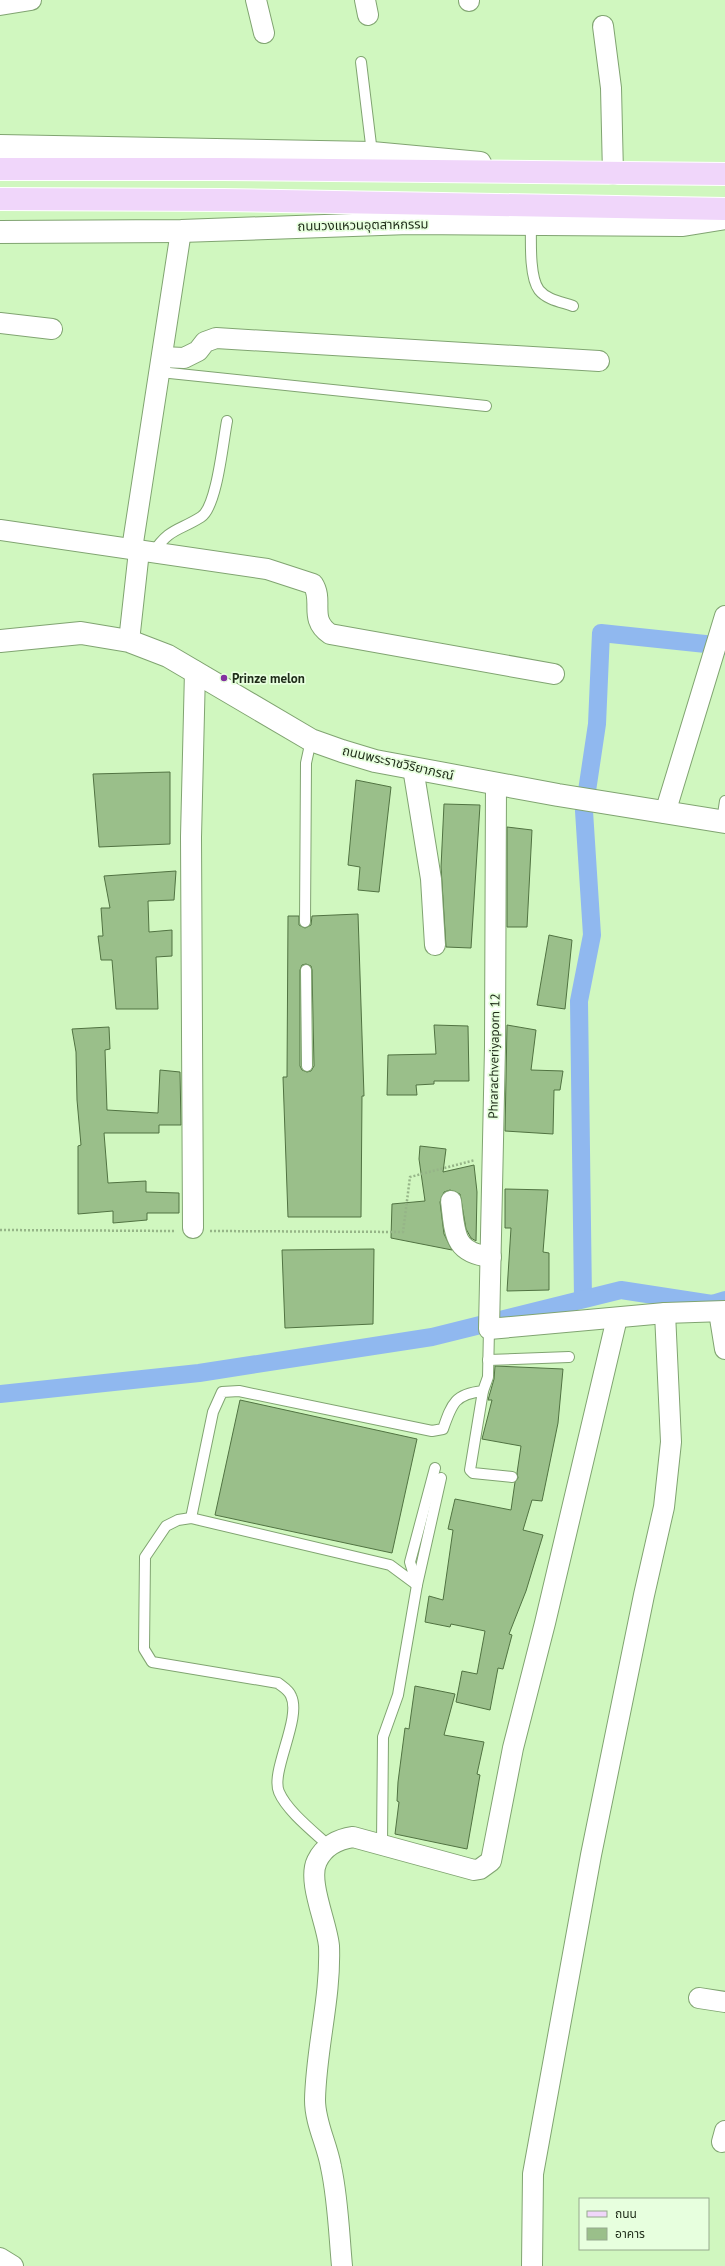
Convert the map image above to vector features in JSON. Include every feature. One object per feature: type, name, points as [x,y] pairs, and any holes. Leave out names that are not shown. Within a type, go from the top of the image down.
[{"type":"main road","points":[[0,146],[372,153],[603,173]]},
{"type":"main road","points":[[0,169],[222,169],[725,174]]},
{"type":"main road","name":"ถนนวงแหวนอุตสาหกรรม","points":[[0,199],[224,200],[725,209]]},
{"type":"main road","name":"ถนนวงแหวนอุตสาหกรรม","points":[[0,232],[181,231],[409,223],[531,222],[683,225],[725,218]]},
{"type":"main road","name":"ถนนพระราชวิริยาภรณ์","points":[[0,641],[81,633],[129,641],[168,656],[311,740],[375,761],[496,784],[665,813],[724,815]]},
{"type":"street","points":[[0,5],[31,0]]},
{"type":"street","points":[[256,0],[264,33]]},
{"type":"street","points":[[603,26],[611,88],[603,173]]},
{"type":"street","points":[[129,641],[141,551],[161,365],[181,231]]},
{"type":"street","points":[[0,323],[52,329]]},
{"type":"street","points":[[161,365],[184,358],[198,351],[205,342],[216,338],[599,361]]},
{"type":"street","points":[[0,530],[267,569],[313,584],[316,589],[318,620],[322,628],[330,634],[554,674]]},
{"type":"street","points":[[665,813],[725,616]]},
{"type":"street","points":[[193,1230],[191,837],[195,671]]},
{"type":"street","points":[[413,768],[431,879],[435,945]]},
{"type":"street","name":"Phrarachveriyaporn 12","points":[[489,1327],[495,1047],[496,784]]},
{"type":"street","points":[[451,1201],[456,1233],[464,1248],[474,1255],[491,1257]]},
{"type":"street","points":[[489,1327],[665,1313],[722,1312],[725,1349]]},
{"type":"street","points":[[532,2266],[533,2174],[591,1856],[644,1594],[664,1507],[671,1442],[665,1313]]},
{"type":"street","points":[[342,2266],[331,2166],[321,2138],[315,2101],[330,1968],[328,1935],[314,1878],[317,1861],[329,1846],[340,1839],[353,1837],[382,1844],[396,1850],[474,1870],[480,1869],[492,1862],[513,1748],[545,1623],[617,1318]]},
{"type":"street","points":[[699,1998],[725,2002]]},
{"type":"street","points":[[0,2258],[13,2266]]},
{"type":"lane","points":[[361,62],[372,153]]},
{"type":"lane","points":[[531,222],[533,272],[539,290],[549,298],[573,306]]},
{"type":"lane","points":[[161,365],[486,406]]},
{"type":"lane","points":[[141,551],[161,540],[168,533],[203,516],[213,502],[227,421]]},
{"type":"lane","points":[[305,922],[306,763],[311,740]]},
{"type":"lane","points":[[306,970],[307,1066]]},
{"type":"lane","points":[[489,1327],[488,1377],[483,1391],[470,1470],[473,1473],[512,1477]]},
{"type":"lane","points":[[488,1360],[569,1356]]},
{"type":"lane","points":[[191,1518],[213,1412],[222,1392],[239,1390],[432,1431],[443,1429],[454,1402],[466,1393],[483,1391]]},
{"type":"lane","points":[[417,1585],[410,1562],[435,1468]]},
{"type":"lane","points":[[382,1844],[383,1737],[398,1695],[417,1585],[441,1478]]},
{"type":"lane","points":[[329,1846],[304,1824],[278,1792],[277,1780],[285,1752],[293,1707],[292,1697],[288,1691],[278,1683],[152,1662],[144,1649],[145,1557],[166,1526],[178,1520],[191,1518],[390,1565],[417,1585]]},
{"type":"path","points":[[0,1230],[403,1232],[410,1177],[493,1156]]},
{"type":"building","points":[[170,772],[170,844],[99,847],[93,774]]},
{"type":"building","points":[[356,780],[391,787],[379,892],[358,890],[360,867],[348,865]]},
{"type":"building","points":[[444,804],[480,805],[471,948],[446,947],[441,867]]},
{"type":"building","points":[[507,827],[532,830],[527,927],[507,927]]},
{"type":"building","points":[[176,871],[174,900],[148,901],[149,932],[172,930],[172,956],[156,957],[158,1009],[116,1009],[112,960],[101,960],[98,936],[103,936],[101,908],[110,908],[104,876]]},
{"type":"building","points":[[358,914],[364,1096],[362,1096],[361,1217],[288,1217],[283,1077],[287,1077],[288,916],[299,916],[299,925],[305,928],[311,925],[312,916]],"holes":[[[306,964],[311,966],[314,1066],[311,1071],[307,1072],[302,1070],[300,1066],[300,970],[302,965]]]},
{"type":"building","points":[[549,935],[572,940],[565,1009],[537,1005]]},
{"type":"building","points":[[434,1025],[468,1026],[469,1081],[434,1081],[434,1084],[416,1085],[417,1095],[387,1095],[388,1055],[436,1054]]},
{"type":"building","points":[[507,1025],[536,1030],[531,1070],[563,1071],[560,1090],[554,1090],[553,1134],[505,1131]]},
{"type":"building","points":[[109,1027],[110,1049],[105,1050],[107,1110],[158,1113],[160,1070],[180,1072],[181,1125],[159,1125],[159,1133],[104,1133],[108,1183],[146,1181],[146,1192],[179,1193],[179,1213],[147,1213],[147,1220],[113,1223],[113,1211],[78,1214],[78,1146],[81,1145],[77,1100],[76,1052],[72,1029]]},
{"type":"building","points":[[420,1146],[446,1149],[443,1172],[474,1165],[477,1192],[476,1241],[471,1238],[466,1229],[460,1194],[450,1190],[444,1192],[440,1202],[444,1234],[452,1250],[391,1238],[392,1204],[425,1201],[419,1159]]},
{"type":"building","points":[[505,1189],[548,1190],[543,1252],[549,1253],[549,1290],[507,1291],[511,1228],[505,1228]]},
{"type":"building","points":[[374,1249],[373,1324],[285,1328],[282,1250]]},
{"type":"building","points":[[495,1366],[563,1369],[558,1423],[542,1501],[532,1500],[523,1530],[543,1535],[526,1591],[509,1634],[512,1635],[503,1669],[498,1668],[490,1710],[456,1702],[462,1671],[477,1674],[485,1631],[451,1624],[450,1627],[425,1622],[429,1596],[443,1600],[453,1530],[448,1529],[455,1499],[511,1510],[515,1482],[518,1478],[517,1473],[521,1446],[482,1439],[492,1400],[488,1400],[494,1379]]},
{"type":"building","points":[[240,1400],[417,1439],[392,1553],[215,1515]]},
{"type":"building","points":[[415,1686],[455,1694],[444,1735],[484,1742],[477,1774],[480,1775],[467,1849],[395,1834],[399,1802],[397,1801],[398,1782],[405,1728],[409,1729]]},
{"type":"waterway","points":[[583,1299],[579,1001],[592,935],[584,811],[597,724],[601,633],[725,646]]},
{"type":"waterway","points":[[0,1394],[199,1373],[432,1337],[621,1290],[712,1304],[725,1300]]},
{"type":"place","name":"Prinze melon","points":[[224,678]]}]
